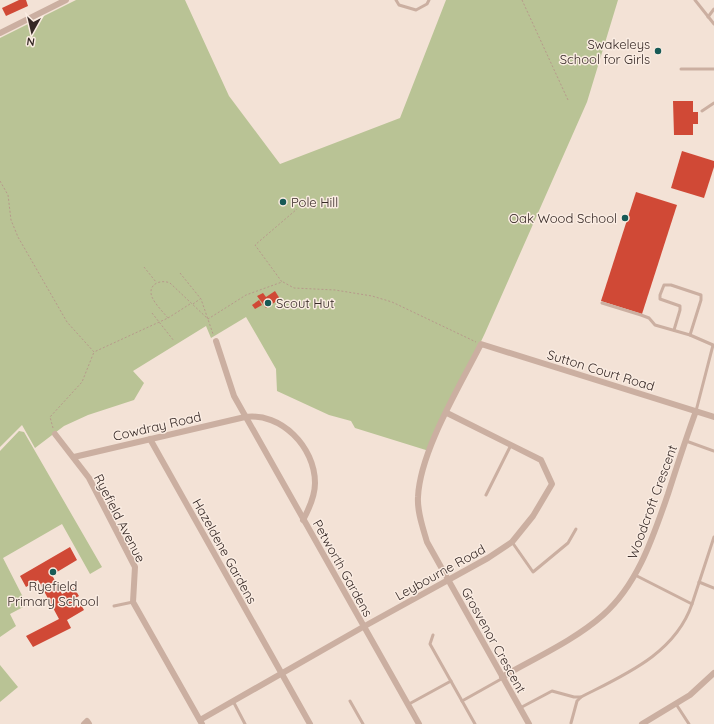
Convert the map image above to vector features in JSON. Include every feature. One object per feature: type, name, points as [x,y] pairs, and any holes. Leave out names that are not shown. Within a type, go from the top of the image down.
[{"type":"street","points":[[0,33],[66,0]]},
{"type":"street","name":"Petworth Gardens","points":[[216,341],[234,396],[245,417],[419,724]]},
{"type":"street","name":"Sutton Court Road","points":[[481,344],[714,417]]},
{"type":"street","name":"Grosvenor Crescent","points":[[481,344],[446,412],[425,461],[417,499],[421,523],[427,542],[529,724]]},
{"type":"street","name":"Woodcroft Crescent","points":[[503,677],[580,632],[603,615],[626,589],[642,563],[696,411]]},
{"type":"street","name":"Leybourne Road","points":[[201,722],[233,701],[488,558],[512,542],[533,516],[552,484],[541,460],[446,412]]},
{"type":"street","name":"Petworth Gardens","points":[[245,417],[254,416],[278,422],[290,431],[305,450],[314,472],[315,483],[310,507],[303,520]]},
{"type":"street","name":"Cowdray Road","points":[[74,457],[245,417]]},
{"type":"street","name":"Ryefield Avenue","points":[[55,434],[89,478],[136,567],[133,602]]},
{"type":"street","name":"Hazeldene Gardens","points":[[150,439],[310,724]]},
{"type":"street","points":[[133,602],[201,722]]},
{"type":"street","points":[[642,724],[690,695],[714,673]]},
{"type":"lane","points":[[396,0],[399,5],[416,10],[427,4],[429,0]]},
{"type":"lane","points":[[695,0],[714,24]]},
{"type":"lane","points":[[708,17],[714,9]]},
{"type":"lane","points":[[681,69],[714,69]]},
{"type":"lane","points":[[702,110],[714,103]]},
{"type":"lane","points":[[674,330],[680,306],[660,299],[664,285],[671,284],[701,294],[701,300],[690,335]]},
{"type":"lane","points":[[602,303],[648,318],[655,325],[690,335],[713,344],[696,411]]},
{"type":"lane","points":[[685,441],[714,451]]},
{"type":"lane","points":[[486,495],[511,445]]},
{"type":"lane","points":[[512,542],[533,572],[568,543],[576,529]]},
{"type":"lane","points":[[571,723],[577,701],[581,697],[642,666],[655,656],[678,631],[687,619],[714,537]]},
{"type":"lane","points":[[635,575],[692,604]]},
{"type":"lane","points":[[699,582],[714,588]]},
{"type":"lane","points":[[114,606],[133,602]]},
{"type":"lane","points":[[433,635],[430,644],[475,724]]},
{"type":"lane","points":[[462,701],[503,677]]},
{"type":"lane","points":[[408,705],[451,681]]},
{"type":"lane","points":[[520,708],[552,690],[574,697],[581,697]]},
{"type":"lane","points":[[233,701],[245,724]]},
{"type":"lane","points":[[350,701],[363,724]]},
{"type":"lane","points":[[676,704],[689,724]]},
{"type":"path","points":[[522,0],[568,100]]},
{"type":"path","points":[[0,181],[8,195],[11,220],[18,237],[67,322],[94,352]]},
{"type":"path","points":[[297,209],[254,245],[282,282],[294,288],[335,290],[392,302],[481,344]]},
{"type":"path","points":[[144,267],[156,283]]},
{"type":"path","points":[[180,273],[201,299],[216,341]]},
{"type":"path","points":[[168,318],[152,296],[152,288],[156,283],[164,280],[170,283],[208,319]]},
{"type":"path","points":[[208,319],[246,295],[282,282]]},
{"type":"path","points":[[55,434],[50,417],[82,382],[94,352],[160,322],[201,299]]},
{"type":"path","points":[[152,313],[174,340]]},
{"type":"green space","points":[[76,0],[185,0],[229,96],[280,164],[400,118],[446,0],[618,0],[587,102],[485,333],[429,451],[355,428],[351,421],[329,415],[277,391],[276,369],[246,317],[211,338],[206,326],[133,371],[144,383],[134,400],[88,415],[64,426],[35,448],[22,425],[0,447],[0,38]]},
{"type":"green space","points":[[19,431],[24,432],[102,567],[90,574],[62,524],[3,558],[27,605],[10,614],[16,626],[0,637],[0,451]]},
{"type":"green space","points":[[0,665],[18,687],[0,702]]},
{"type":"building","points":[[19,0],[26,0],[28,6],[6,16],[2,8]]},
{"type":"building","points":[[673,101],[693,101],[693,112],[698,112],[698,124],[693,124],[693,135],[674,135]]},
{"type":"building","points":[[682,151],[714,161],[714,167],[704,198],[671,188]]},
{"type":"building","points":[[636,192],[677,205],[642,314],[601,301]]},
{"type":"building","name":"Scout Hut","points":[[275,291],[280,299],[266,308],[257,296],[263,293],[266,297]]},
{"type":"building","points":[[259,300],[262,305],[255,309],[252,305]]},
{"type":"building","points":[[70,547],[77,560],[52,575],[62,594],[74,588],[79,596],[72,600],[75,606],[80,603],[84,610],[67,620],[71,628],[33,647],[26,636],[59,619],[38,580],[26,587],[20,576]]},
{"type":"place","name":"Swakeleys School for Girls","points":[[658,51]]},
{"type":"place","name":"Pole Hill","points":[[283,202]]},
{"type":"place","name":"Oak Wood School","points":[[625,218]]},
{"type":"place","name":"Scout Hut","points":[[268,303]]},
{"type":"place","name":"Ryefield Primary School","points":[[53,572]]}]
